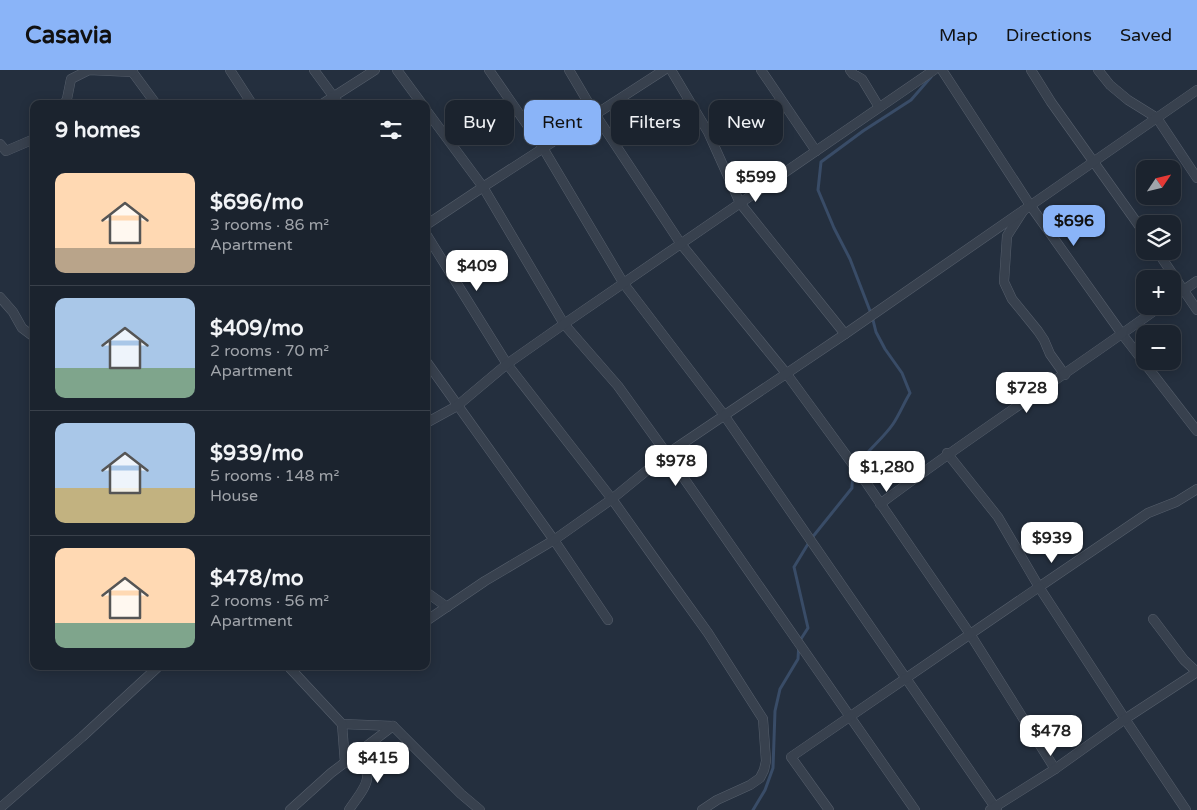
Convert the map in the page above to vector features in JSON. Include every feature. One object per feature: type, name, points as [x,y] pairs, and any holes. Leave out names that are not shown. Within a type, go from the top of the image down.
[{"type":"street","points":[[66,100],[71,78],[89,70],[132,70],[153,100]]},
{"type":"street","points":[[230,70],[249,100]]},
{"type":"street","points":[[314,70],[336,100],[375,70]]},
{"type":"street","points":[[397,70],[419,100]]},
{"type":"street","points":[[490,70],[543,148],[624,284],[724,415],[906,678],[993,809],[1197,672],[1184,660],[1153,619]]},
{"type":"street","points":[[569,70],[587,100]]},
{"type":"street","points":[[601,110],[664,70]]},
{"type":"street","points":[[671,70],[708,132],[740,203],[845,334]]},
{"type":"street","points":[[761,70],[816,152]]},
{"type":"street","points":[[850,70],[862,79],[879,107]]},
{"type":"street","points":[[430,421],[456,406],[507,364],[564,324],[934,70]]},
{"type":"street","points":[[942,70],[1027,207],[1197,431]]},
{"type":"street","points":[[1031,70],[1067,125],[1136,221]]},
{"type":"street","points":[[1098,70],[1110,85],[1128,100],[1156,118],[1197,178]]},
{"type":"street","points":[[430,618],[485,581],[554,540],[612,499],[667,454],[845,334],[1197,90]]},
{"type":"street","points":[[430,115],[483,187],[564,324],[618,386],[915,810]]},
{"type":"street","points":[[601,123],[681,244],[786,373],[880,504],[970,634],[1055,769]]},
{"type":"street","points":[[0,144],[6,151],[30,141]]},
{"type":"street","points":[[430,222],[548,145]]},
{"type":"street","points":[[1027,207],[1007,236],[1004,282],[1012,299],[1038,331],[1050,354],[1065,375]]},
{"type":"street","points":[[430,241],[507,364],[612,499],[708,633],[763,719],[766,761],[760,778],[750,785],[717,800],[702,810]]},
{"type":"street","points":[[1163,260],[1197,310]]},
{"type":"street","points":[[1181,292],[1197,281]]},
{"type":"street","points":[[0,297],[13,312],[22,328],[30,334]]},
{"type":"street","points":[[880,504],[948,453],[1065,375],[1148,315]]},
{"type":"street","points":[[430,367],[456,406],[554,540],[608,620]]},
{"type":"street","points":[[948,453],[998,516],[1039,587],[1186,810]]},
{"type":"street","points":[[828,810],[791,757],[1148,513],[1197,489]]},
{"type":"street","points":[[430,595],[447,606]]},
{"type":"street","points":[[0,808],[82,737],[155,670]]},
{"type":"street","points":[[292,670],[342,724],[345,763]]},
{"type":"street","points":[[342,724],[393,726],[480,810]]},
{"type":"street","points":[[290,810],[331,773],[393,726]]},
{"type":"street","points":[[348,810],[368,778],[358,753]]},
{"type":"waterway","points":[[753,810],[765,790],[773,768],[775,711],[780,689],[798,659],[799,642],[808,628],[794,567],[811,539],[852,488],[856,469],[866,454],[893,424],[910,393],[902,373],[885,349],[876,332],[872,316],[850,259],[818,190],[821,162],[863,131],[911,100],[931,77]]}]
